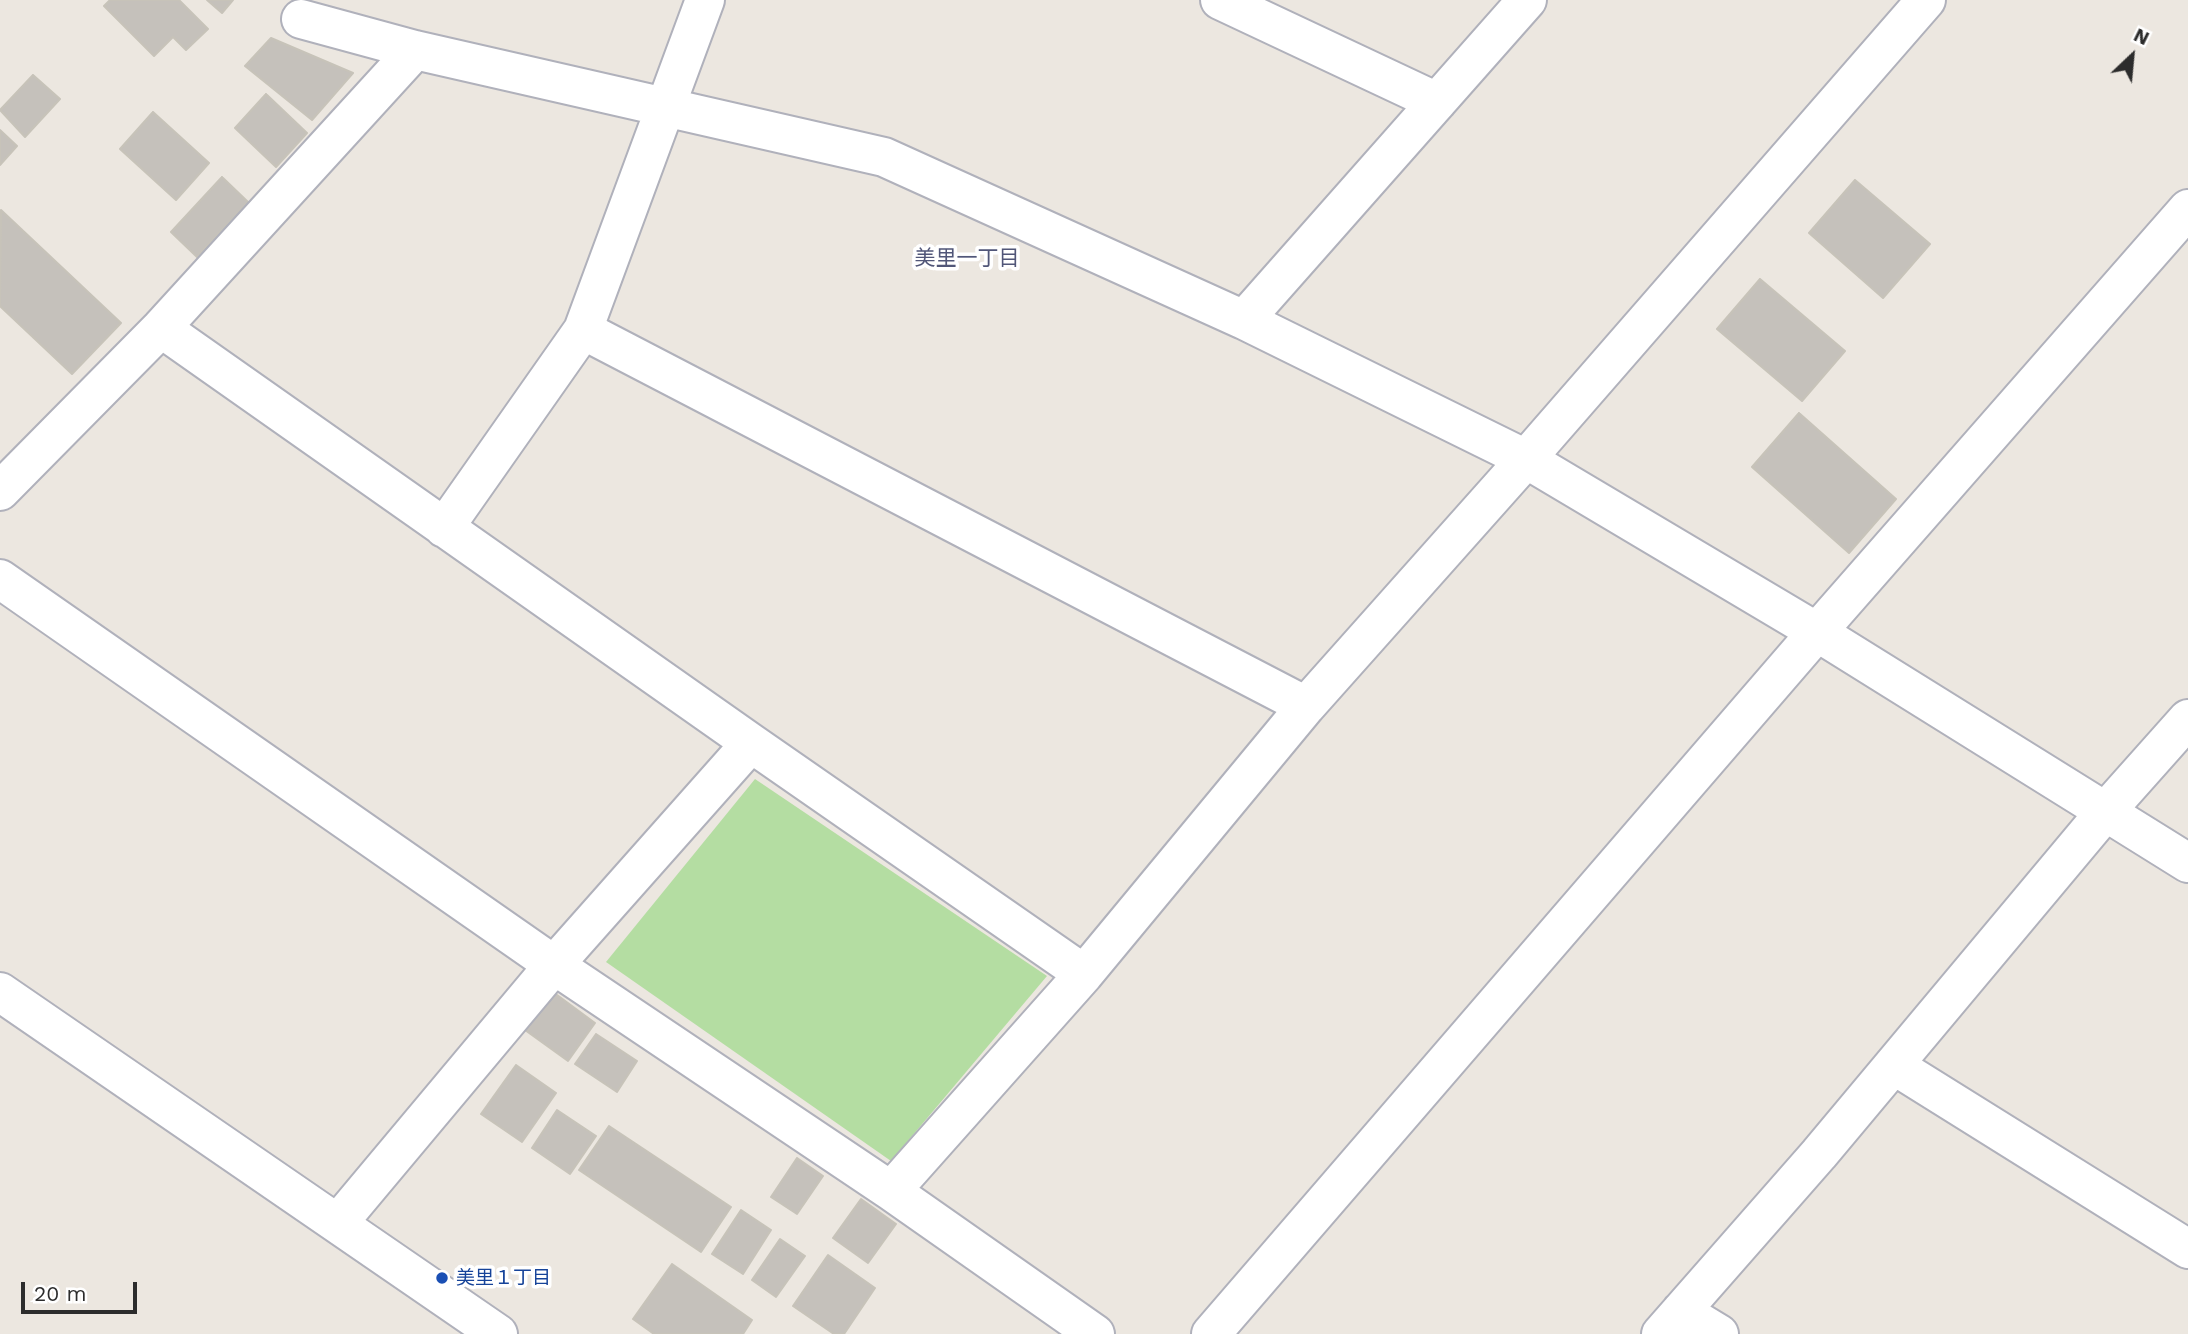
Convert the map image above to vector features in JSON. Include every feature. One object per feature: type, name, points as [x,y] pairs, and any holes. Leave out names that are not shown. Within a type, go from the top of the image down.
[{"type":"street","points":[[444,528],[583,330],[705,0]]},
{"type":"street","points":[[1220,0],[1437,102]]},
{"type":"street","points":[[1244,320],[1527,0]]},
{"type":"street","points":[[891,1191],[1084,974],[1306,706],[1526,459],[1926,0]]},
{"type":"street","points":[[301,19],[415,50],[884,157],[1244,320],[1526,459],[1817,632],[2188,863]]},
{"type":"street","points":[[0,491],[161,328],[415,50]]},
{"type":"street","points":[[1211,1334],[1817,632],[2188,209]]},
{"type":"street","points":[[161,328],[1084,974]]},
{"type":"street","points":[[583,330],[1306,706]]},
{"type":"street","points":[[0,579],[554,965],[891,1191],[1095,1334]]},
{"type":"street","points":[[1719,1334],[1671,1323],[1895,1066],[2106,811],[2188,719]]},
{"type":"street","points":[[338,1223],[554,965],[751,743]]},
{"type":"street","points":[[0,992],[498,1334]]},
{"type":"street","points":[[1895,1066],[2188,1249]]},
{"type":"green space","points":[[755,779],[1047,976],[891,1161],[606,962]]},
{"type":"building","points":[[110,0],[179,0],[208,29],[186,50],[173,37],[154,56],[104,6]]},
{"type":"building","points":[[207,0],[233,0],[222,13]]},
{"type":"building","points":[[271,38],[353,73],[312,120],[245,66]]},
{"type":"building","points":[[33,75],[60,99],[25,137],[0,110]]},
{"type":"building","points":[[266,94],[307,133],[276,167],[235,128]]},
{"type":"building","points":[[153,112],[209,163],[176,200],[120,149]]},
{"type":"building","points":[[0,130],[17,146],[0,165]]},
{"type":"building","points":[[222,177],[248,202],[197,257],[171,232]]},
{"type":"building","points":[[1855,180],[1930,244],[1883,298],[1809,233]]},
{"type":"building","points":[[1,210],[121,323],[72,374],[0,306]]},
{"type":"building","points":[[1760,279],[1845,351],[1802,401],[1717,329]]},
{"type":"building","points":[[1799,413],[1896,499],[1849,553],[1752,467]]},
{"type":"building","points":[[553,992],[595,1023],[568,1061],[525,1030]]},
{"type":"building","points":[[596,1034],[637,1061],[617,1092],[575,1064]]},
{"type":"building","points":[[516,1065],[556,1093],[522,1142],[481,1114]]},
{"type":"building","points":[[557,1110],[596,1136],[570,1174],[532,1148]]},
{"type":"building","points":[[609,1126],[731,1207],[701,1252],[579,1170]]},
{"type":"building","points":[[797,1158],[823,1176],[797,1214],[771,1197]]},
{"type":"building","points":[[861,1199],[896,1224],[868,1263],[833,1238]]},
{"type":"building","points":[[741,1210],[771,1230],[743,1274],[712,1254]]},
{"type":"building","points":[[780,1239],[805,1256],[776,1297],[752,1280]]},
{"type":"building","points":[[828,1255],[875,1288],[844,1334],[834,1334],[793,1306]]},
{"type":"building","points":[[672,1264],[752,1320],[743,1334],[654,1334],[633,1319]]},
{"type":"place","name":"美里１丁目","points":[[442,1278]]},
{"type":"district","name":"美里一丁目","points":[[967,259]]}]
